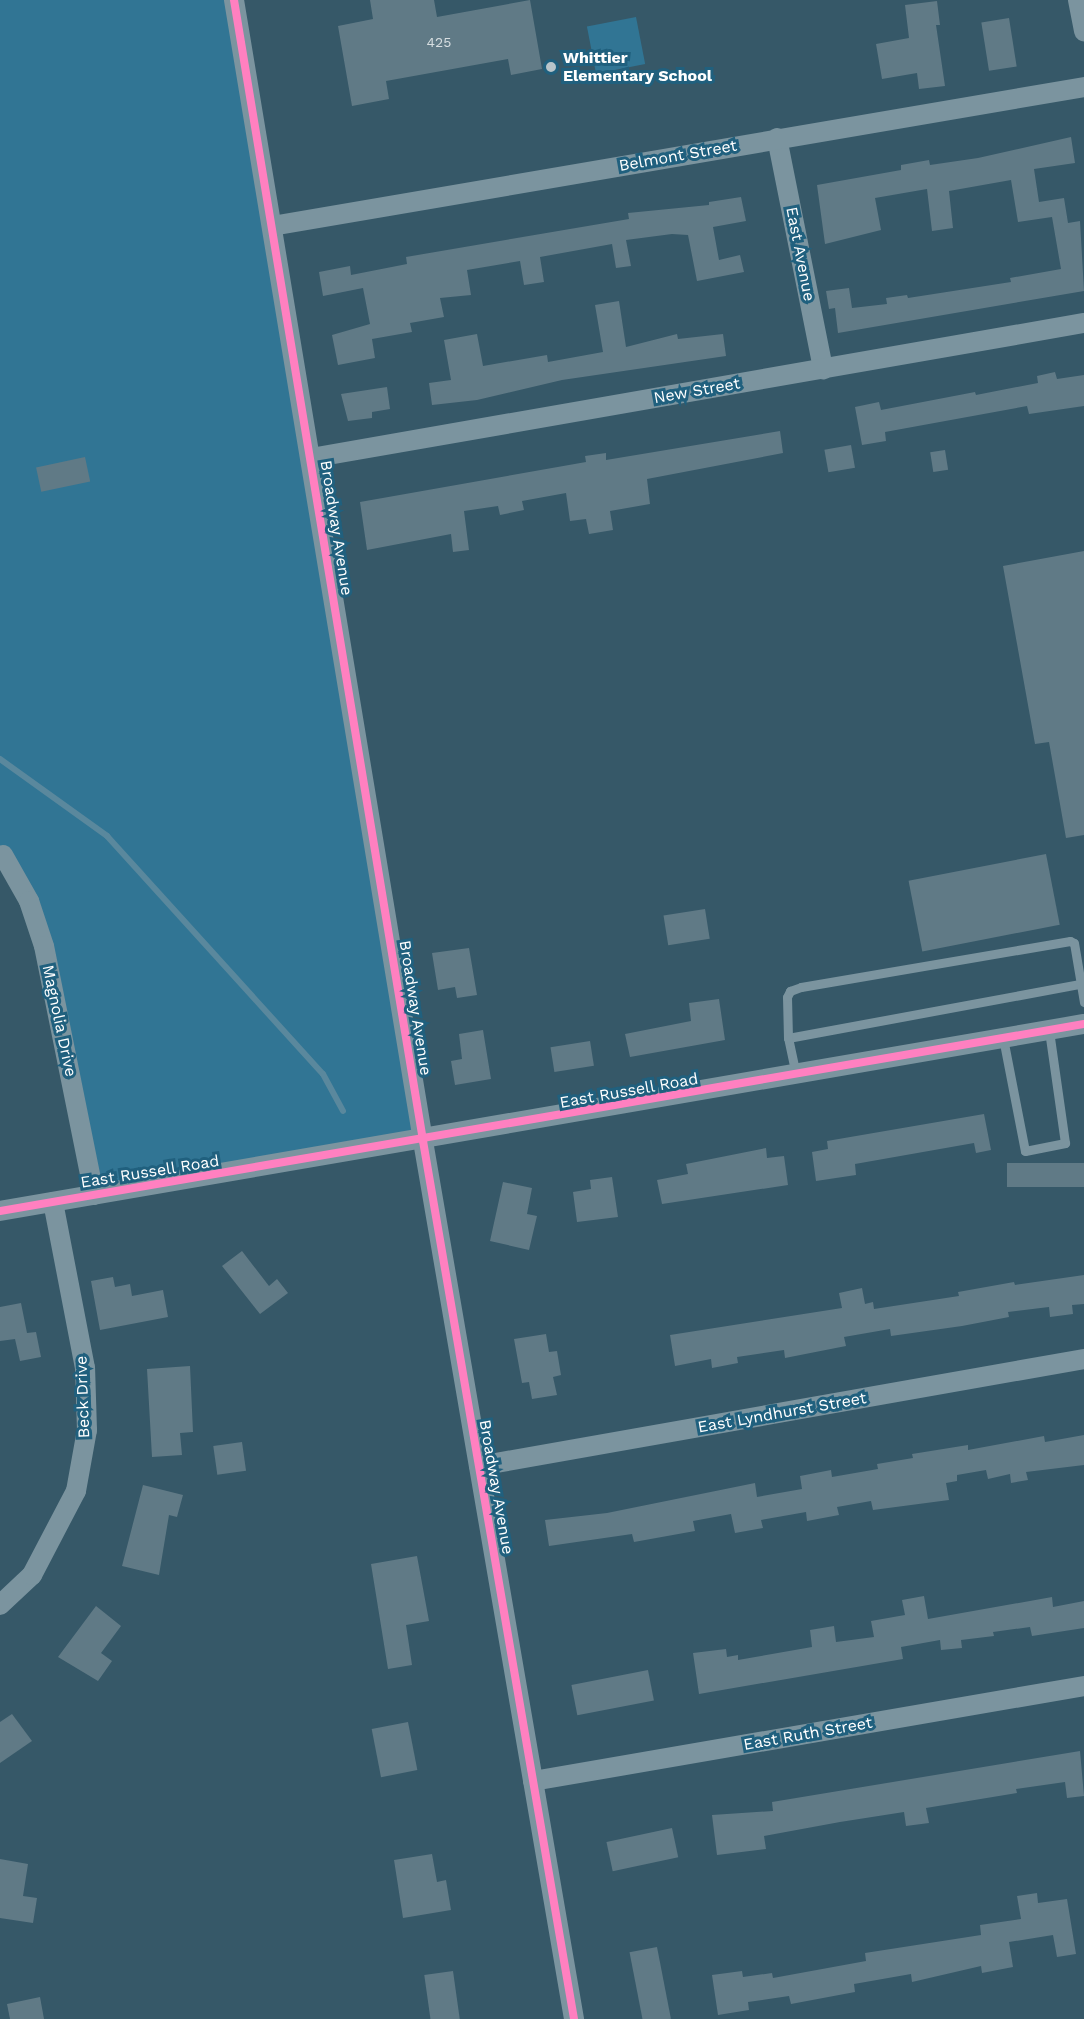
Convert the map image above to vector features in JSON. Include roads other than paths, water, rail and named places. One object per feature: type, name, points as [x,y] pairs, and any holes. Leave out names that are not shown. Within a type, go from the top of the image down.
[{"type":"street","name":"Broadway Avenue","points":[[234,0],[423,1141],[574,2019]]},
{"type":"street","points":[[1078,0],[1084,31]]},
{"type":"street","name":"Belmont Street","points":[[272,226],[1084,87]]},
{"type":"street","name":"East Avenue","points":[[777,138],[823,369]]},
{"type":"street","name":"New Street","points":[[311,458],[1084,323]]},
{"type":"street","name":"Magnolia Drive","points":[[3,855],[29,901],[44,946],[94,1195]]},
{"type":"street","name":"East Russell Road","points":[[0,1212],[423,1141],[1084,1024]]},
{"type":"street","name":"Beck Drive","points":[[0,1605],[32,1575],[76,1491],[87,1430],[86,1368],[53,1202]]},
{"type":"street","name":"East Lyndhurst Street","points":[[479,1466],[1084,1359]]},
{"type":"street","name":"East Ruth Street","points":[[533,1781],[1084,1686]]},
{"type":"lane","points":[[796,1075],[788,1038],[787,997],[790,991],[801,987],[1070,940],[1074,943],[1084,1002]]},
{"type":"lane","points":[[788,1038],[1080,984]]},
{"type":"lane","points":[[1003,1038],[1025,1150],[1065,1143],[1049,1030]]},
{"type":"waterway","points":[[0,759],[107,836],[323,1074],[343,1111]]},
{"type":"place","name":"Whittier Elementary School","points":[[551,67]]}]
